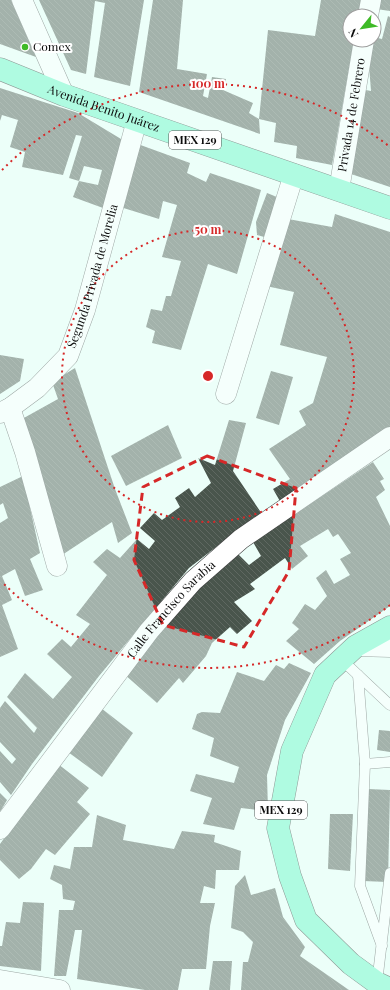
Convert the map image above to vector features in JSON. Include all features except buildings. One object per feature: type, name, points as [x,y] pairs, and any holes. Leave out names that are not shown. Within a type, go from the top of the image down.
[{"type":"main road","name":"Avenida Benito Juárez","points":[[0,70],[64,95],[390,208]]},
{"type":"main road","name":"MEX 129","points":[[384,986],[351,964],[306,920],[290,876],[278,828],[292,751],[325,676],[349,653],[390,627]]},
{"type":"street","points":[[22,0],[64,95]]},
{"type":"street","name":"Privada 14 de Febrero","points":[[339,190],[363,48]]},
{"type":"street","name":"Segunda Privada de Morelia","points":[[57,566],[24,452],[5,410],[37,388],[68,356],[85,310],[137,120]]},
{"type":"street","points":[[226,394],[294,174]]},
{"type":"street","name":"Calle Francisco Sarabia","points":[[0,829],[149,631],[193,581],[241,539],[390,437]]},
{"type":"street","points":[[349,653],[390,647]]},
{"type":"street","points":[[0,980],[60,990]]},
{"type":"lane","points":[[349,653],[358,675],[365,764],[360,886],[382,946]]},
{"type":"lane","points":[[358,675],[390,705]]},
{"type":"lane","points":[[365,764],[390,762]]},
{"type":"lane","points":[[384,986],[382,946],[390,872]]},
{"type":"highlighted area","points":[[207,456],[296,488],[289,571],[244,647],[163,625],[134,560],[143,487]]},
{"type":"place","name":"Comex","points":[[25,47]]}]
